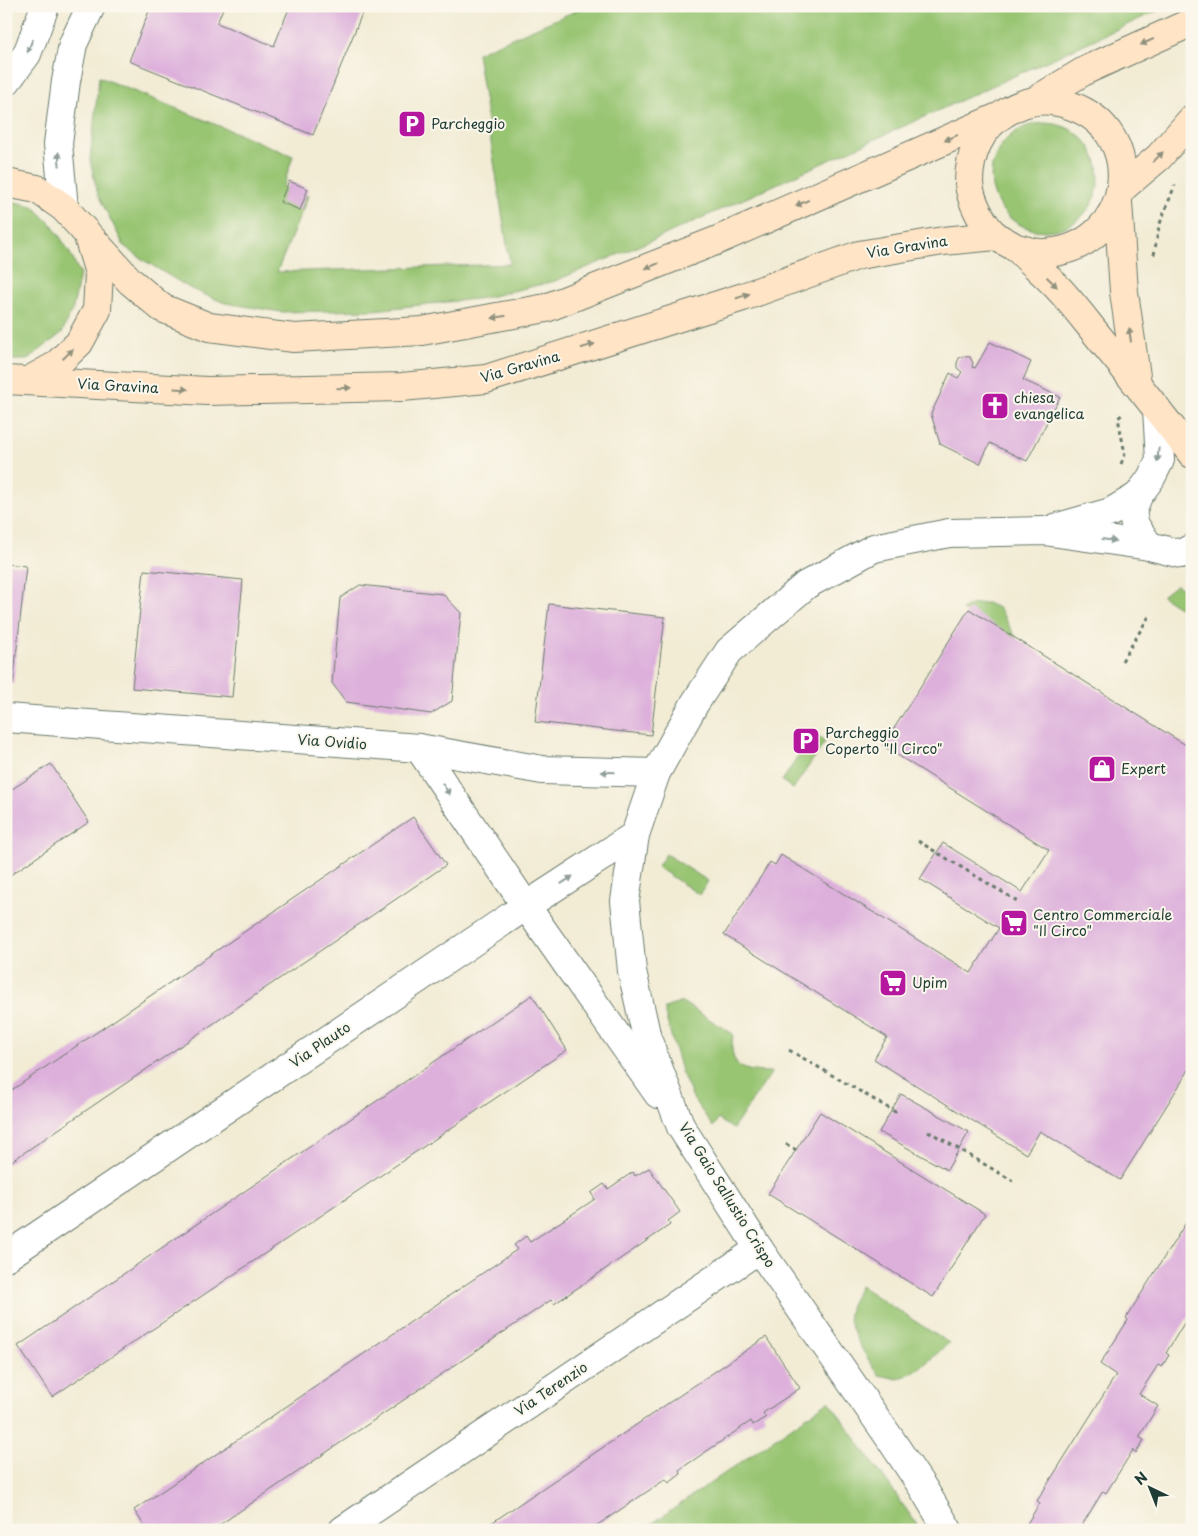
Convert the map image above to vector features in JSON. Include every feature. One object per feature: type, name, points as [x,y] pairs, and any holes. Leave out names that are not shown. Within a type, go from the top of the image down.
[{"type":"main road","points":[[1036,100],[1060,102],[1080,108],[1099,122],[1113,141],[1121,163],[1120,195],[1110,219],[1096,234],[1074,248],[1045,254],[1006,242],[976,210],[969,185],[970,160],[979,138],[996,118],[1015,106],[1036,100],[1086,70],[1192,22]]},
{"type":"main road","name":"Via Gravina","points":[[6,183],[37,190],[64,208],[130,281],[162,308],[208,327],[294,338],[422,330],[546,308],[718,240],[996,118]]},
{"type":"main road","points":[[1120,195],[1159,157],[1192,119]]},
{"type":"main road","name":"Via Gaio Sallustio Crispo","points":[[1120,195],[1124,292],[1147,396]]},
{"type":"main road","name":"Via Gravina","points":[[17,380],[55,366],[79,343],[97,310],[99,273],[87,234]]},
{"type":"main road","name":"Via Gravina","points":[[17,380],[207,391],[402,387],[486,379],[743,296],[859,255],[943,241],[1006,242]]},
{"type":"main road","name":"Via Gaio Sallustio Crispo","points":[[1006,242],[1059,289],[1192,454]]},
{"type":"street","points":[[6,82],[27,54],[45,6]]},
{"type":"street","points":[[64,208],[58,144],[65,90],[73,44],[91,6]]},
{"type":"street","name":"Via Gaio Sallustio Crispo","points":[[1147,396],[1160,460],[1151,478],[1138,496],[1132,512],[1134,525],[1150,546]]},
{"type":"street","name":"Via Gaio Sallustio Crispo","points":[[1044,531],[1111,512],[1138,496]]},
{"type":"street","name":"Via Gaio Sallustio Crispo","points":[[948,1530],[898,1451],[759,1249],[682,1127],[648,1038],[632,971],[624,901],[635,835],[656,773],[695,704],[729,651],[806,586],[874,548],[950,533],[1044,531],[1188,553]]},
{"type":"street","name":"Via Ovidio","points":[[6,718],[419,748],[542,770],[656,773]]},
{"type":"street","points":[[419,748],[526,906],[682,1127]]},
{"type":"street","name":"Via Plauto","points":[[6,1257],[526,906],[635,835]]},
{"type":"street","name":"Via Terenzio","points":[[343,1530],[759,1249]]},
{"type":"path","points":[[1153,260],[1159,226],[1177,179]]},
{"type":"path","points":[[1118,472],[1125,454],[1118,418],[1147,396]]},
{"type":"path","points":[[1122,661],[1151,613]]},
{"type":"path","points":[[918,841],[1017,901]]},
{"type":"path","points":[[789,1050],[897,1113]]},
{"type":"path","points":[[928,1131],[1013,1181]]},
{"type":"path","points":[[786,1144],[796,1150]]},
{"type":"green space","points":[[587,6],[1168,6],[660,237],[555,281],[484,298],[374,310],[281,312],[225,303],[191,289],[124,246],[98,195],[90,160],[99,77],[293,156],[283,187],[308,196],[277,272],[510,264],[477,53]]},
{"type":"green space","points":[[1045,123],[1066,127],[1083,139],[1095,156],[1099,177],[1095,198],[1083,215],[1066,227],[1045,231],[1024,227],[1007,215],[995,198],[991,177],[995,156],[1007,139],[1024,127]]},
{"type":"green space","points":[[6,200],[33,206],[53,226],[69,251],[80,274],[73,308],[62,333],[27,360],[6,360]]},
{"type":"green space","points":[[1176,585],[1192,593],[1192,615],[1162,596]]},
{"type":"green space","points":[[987,603],[1000,609],[1019,644],[962,610],[973,604]]},
{"type":"green space","points":[[813,734],[825,742],[793,789],[782,781]]},
{"type":"green space","points":[[666,854],[708,881],[700,895],[657,867]]},
{"type":"green space","points":[[682,1002],[733,1034],[733,1054],[739,1066],[753,1071],[772,1072],[733,1129],[718,1119],[713,1127],[694,1100],[681,1071],[665,1008]]},
{"type":"green space","points":[[860,1286],[949,1343],[918,1370],[898,1379],[879,1375],[859,1345],[849,1319],[851,1305]]},
{"type":"green space","points":[[829,1401],[921,1530],[643,1530]]},
{"type":"building","points":[[151,6],[224,6],[217,23],[274,46],[290,6],[365,6],[313,135],[129,61]]},
{"type":"building","points":[[289,181],[308,189],[300,210],[280,202]]},
{"type":"building","name":"chiesa evangelica","points":[[990,342],[1031,362],[1023,380],[1060,397],[1027,461],[990,443],[980,464],[940,444],[931,414],[950,373],[958,378],[962,372],[957,368],[957,363],[959,358],[963,356],[970,357],[973,363],[972,367],[975,368]]},
{"type":"building","points":[[6,564],[26,566],[13,684],[6,684]]},
{"type":"building","points":[[144,570],[243,580],[232,697],[132,688]]},
{"type":"building","points":[[360,585],[443,594],[461,613],[452,701],[431,714],[346,702],[332,683],[340,598]]},
{"type":"building","points":[[549,604],[665,617],[651,735],[535,722]]},
{"type":"building","points":[[969,609],[1192,749],[1192,1065],[1120,1180],[1040,1131],[1026,1154],[874,1059],[887,1037],[724,935],[770,862],[775,865],[781,855],[971,973],[999,928],[920,879],[943,843],[1022,892],[1049,850],[883,746]]},
{"type":"building","points":[[51,764],[89,822],[6,878],[6,793]]},
{"type":"building","points":[[413,817],[446,865],[6,1165],[6,1094]]},
{"type":"building","points":[[532,995],[567,1050],[52,1397],[18,1346]]},
{"type":"building","points":[[901,1094],[969,1132],[947,1170],[879,1132]]},
{"type":"building","points":[[820,1112],[985,1214],[933,1297],[768,1194]]},
{"type":"building","points":[[649,1168],[680,1212],[668,1221],[670,1225],[554,1304],[551,1300],[212,1530],[147,1530],[134,1510],[518,1249],[514,1245],[526,1236],[530,1242],[595,1199],[591,1193],[604,1184],[608,1189],[633,1172],[635,1176]]},
{"type":"building","points":[[1192,1213],[1192,1310],[1166,1353],[1169,1355],[1162,1367],[1158,1365],[1139,1394],[1158,1406],[1139,1437],[1144,1440],[1136,1453],[1133,1450],[1106,1493],[1103,1491],[1079,1530],[1023,1530],[1040,1503],[1037,1501],[1116,1375],[1100,1364],[1128,1320],[1126,1318]]},
{"type":"building","points":[[766,1337],[800,1388],[763,1413],[766,1417],[753,1425],[751,1421],[679,1470],[681,1474],[669,1483],[666,1479],[593,1528],[593,1530],[481,1530]]},
{"type":"place","name":"Parcheggio","points":[[412,124]]},
{"type":"place","name":"chiesa evangelica","points":[[995,406]]},
{"type":"place","name":"Parcheggio Coperto \"Il Circo\"","points":[[806,741]]},
{"type":"place","name":"Expert","points":[[1102,769]]},
{"type":"place","name":"Centro Commerciale \"Il Circo\"","points":[[1014,923]]},
{"type":"place","name":"Upim","points":[[893,983]]}]
